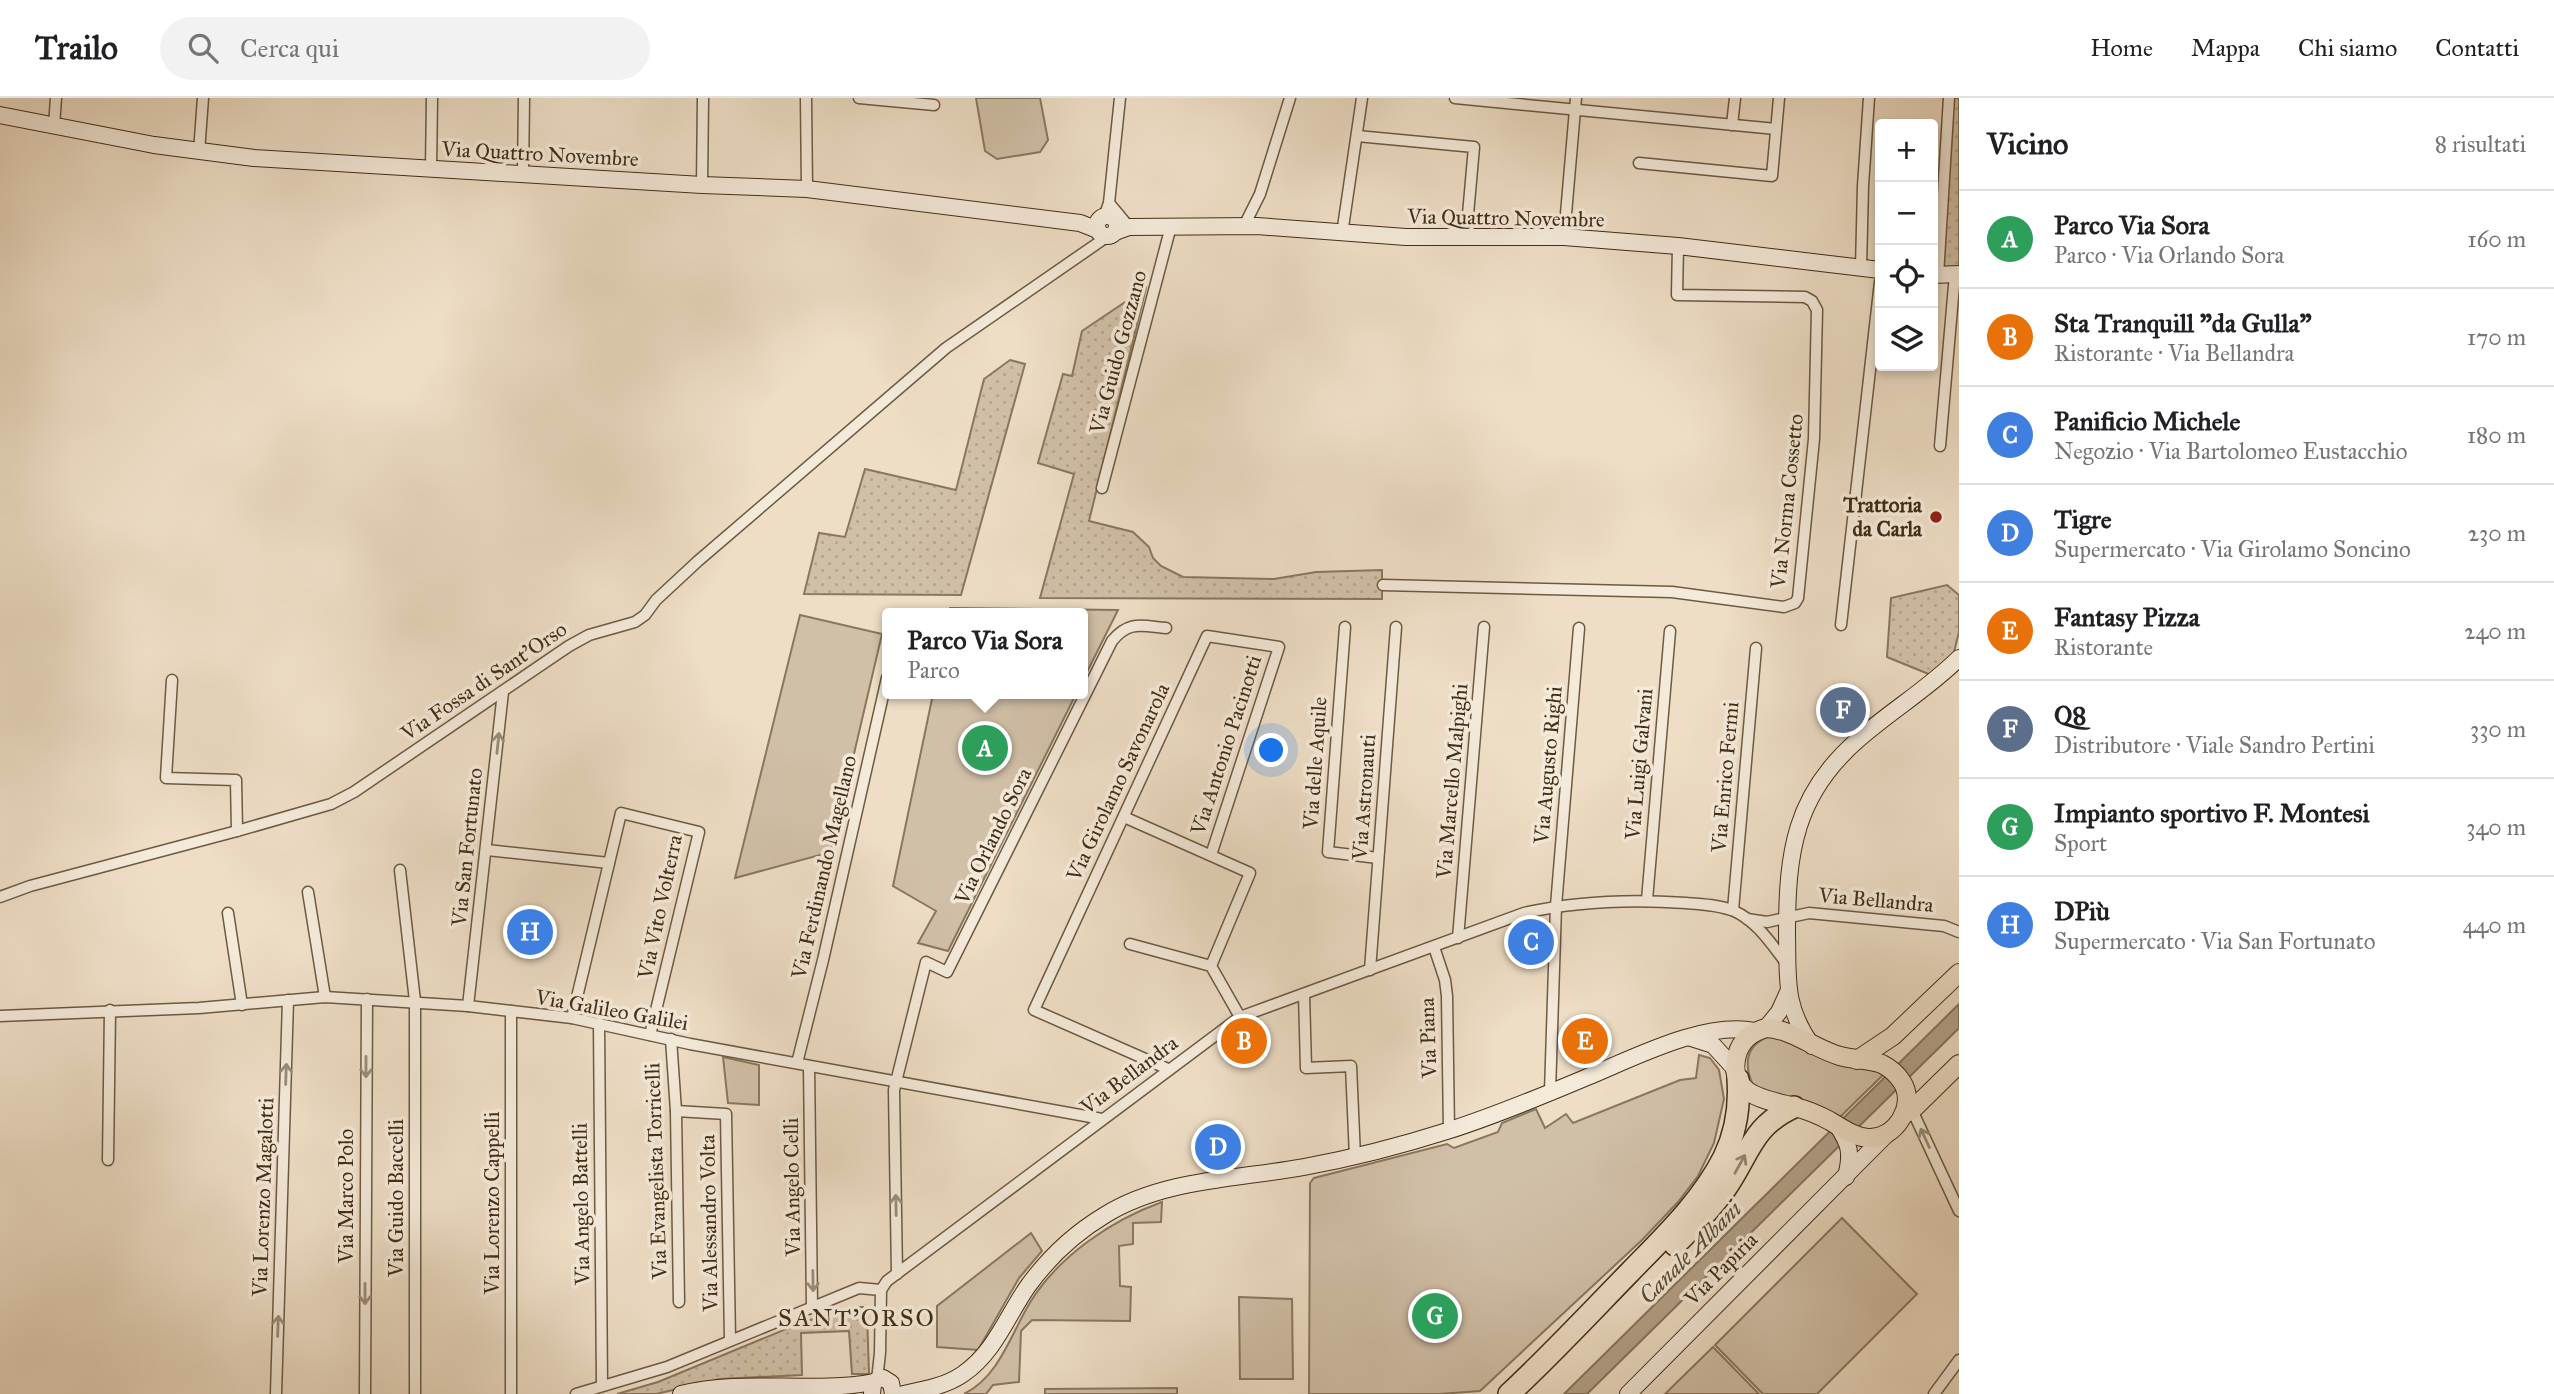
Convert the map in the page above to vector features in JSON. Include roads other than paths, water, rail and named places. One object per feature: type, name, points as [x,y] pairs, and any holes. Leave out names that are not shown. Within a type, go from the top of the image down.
[{"type":"highway","points":[[1510,1394],[1681,1220],[1723,1158],[1736,1123],[1739,1098],[1737,1074]]},
{"type":"highway","points":[[1529,1394],[1712,1206],[1764,1126],[1794,1107]]},
{"type":"main road","name":"Via Quattro Novembre","points":[[0,115],[199,152],[254,158],[807,189],[1080,223],[1250,226],[1406,237],[1564,237],[1678,246],[1875,269]]},
{"type":"main road","points":[[1938,275],[1958,273]]},
{"type":"main road","points":[[1812,1046],[1794,1016],[1789,990],[1788,869],[1795,834],[1811,797],[1834,763],[1860,738],[1934,682],[1959,658]]},
{"type":"main road","points":[[1857,1060],[1902,1028],[1959,973]]},
{"type":"main road","points":[[1737,1074],[1740,1048],[1746,1037],[1761,1029],[1779,1012],[1789,990]]},
{"type":"main road","points":[[681,1394],[739,1385],[928,1388],[961,1376],[973,1366],[994,1343],[1046,1263],[1066,1243],[1107,1213],[1126,1204],[1169,1189],[1355,1157],[1448,1130],[1690,1038],[1721,1029],[1785,1032],[1812,1046],[1857,1060],[1872,1061],[1894,1072],[1903,1083],[1908,1112]]},
{"type":"main road","points":[[1690,1038],[1713,1045],[1737,1074],[1747,1092],[1818,1115],[1860,1137],[1877,1138],[1887,1134],[1959,1064]]},
{"type":"main road","points":[[1837,1125],[1847,1142],[1851,1158],[1846,1177]]},
{"type":"main road","name":"Via Papiria","points":[[1628,1394],[1887,1134]]},
{"type":"street","points":[[54,126],[56,98]]},
{"type":"street","points":[[199,152],[203,98]]},
{"type":"street","points":[[431,169],[432,98]]},
{"type":"street","points":[[523,174],[524,98]]},
{"type":"street","points":[[702,185],[703,98]]},
{"type":"street","points":[[806,98],[807,189]]},
{"type":"street","points":[[859,98],[934,105]]},
{"type":"street","points":[[1109,223],[1120,98]]},
{"type":"street","points":[[1250,226],[1290,98]]},
{"type":"street","points":[[1342,234],[1362,98]]},
{"type":"street","points":[[1455,98],[1576,104],[1776,129]]},
{"type":"street","points":[[1732,125],[1735,98]]},
{"type":"street","points":[[1639,163],[1772,176],[1779,98]]},
{"type":"street","points":[[1861,268],[1869,98]]},
{"type":"street","points":[[1937,245],[1949,98]]},
{"type":"street","points":[[1564,237],[1576,104]]},
{"type":"street","points":[[1357,136],[1474,147],[1466,237]]},
{"type":"street","name":"Via Fossa di Sant'Orso","points":[[0,897],[30,886],[331,804],[354,792],[589,635],[635,622],[706,553],[946,348],[1088,249],[1109,223]]},
{"type":"street","name":"Via Guido Gozzano","points":[[1102,488],[1171,226]]},
{"type":"street","name":"Via Norma Cossetto","points":[[1382,585],[1672,592],[1784,607],[1795,603],[1798,598],[1814,439],[1817,310],[1812,301],[1805,297],[1677,295],[1678,246]]},
{"type":"street","points":[[1940,446],[1958,273]]},
{"type":"street","points":[[1841,625],[1877,308]]},
{"type":"street","name":"Via Orlando Sora","points":[[1088,688],[1112,640],[1123,628],[1134,625],[1166,628]]},
{"type":"street","name":"Via delle Aquile","points":[[1345,627],[1328,852],[1378,858]]},
{"type":"street","name":"Via Astronauti","points":[[1370,970],[1396,627]]},
{"type":"street","name":"Via Marcello Malpighi","points":[[1458,938],[1484,627]]},
{"type":"street","name":"Via Augusto Righi","points":[[1550,1092],[1556,906],[1579,628]]},
{"type":"street","name":"Via Luigi Galvani","points":[[1647,900],[1670,631]]},
{"type":"street","name":"Via Girolamo Savonarola","points":[[1168,1069],[1034,1010],[1207,636],[1279,648]]},
{"type":"street","name":"Via Antonio Pacinotti","points":[[1211,855],[1279,648]]},
{"type":"street","name":"Via Enrico Fermi","points":[[1733,910],[1756,648]]},
{"type":"street","points":[[172,681],[166,778],[236,780],[237,831]]},
{"type":"street","name":"Via San Fortunato","points":[[468,1006],[503,692]]},
{"type":"street","name":"Via Ferdinando Magellano","points":[[797,1063],[882,699]]},
{"type":"street","name":"Via Orlando Sora","points":[[896,1081],[926,962],[947,972],[1083,699]]},
{"type":"street","name":"Via Vito Volterra","points":[[609,863],[621,813],[699,832],[650,1035]]},
{"type":"street","points":[[1124,817],[1250,873],[1212,966]]},
{"type":"street","points":[[487,850],[609,863],[572,1018]]},
{"type":"street","name":"Via Guido Baccelli","points":[[400,870],[415,1001],[415,1394]]},
{"type":"street","points":[[308,892],[325,997]]},
{"type":"street","name":"Via Bellandra","points":[[881,1290],[897,1273],[1240,1017],[1524,913],[1556,906],[1647,900],[1733,910],[1764,934],[1787,964]]},
{"type":"street","points":[[228,913],[242,1005]]},
{"type":"street","name":"Via Bellandra","points":[[1747,919],[1767,922],[1787,916],[1822,915],[1944,926],[1959,932]]},
{"type":"street","points":[[1130,944],[1212,966],[1240,1017]]},
{"type":"street","name":"Via Piana","points":[[1434,947],[1445,979],[1447,996],[1448,1130]]},
{"type":"street","points":[[1902,1028],[1908,1012],[1959,963]]},
{"type":"street","points":[[1304,993],[1306,1068],[1351,1066],[1355,1157]]},
{"type":"street","name":"Via Galileo Galilei","points":[[0,1016],[242,1005],[325,997],[415,1001],[572,1018],[809,1066],[1102,1119]]},
{"type":"street","name":"Via Marco Polo","points":[[365,1394],[367,999]]},
{"type":"street","name":"Via Lorenzo Magalotti","points":[[276,1394],[288,1000]]},
{"type":"street","points":[[108,1160],[110,1010]]},
{"type":"street","name":"Via Lorenzo Cappelli","points":[[511,1011],[511,1394]]},
{"type":"street","name":"Via Angelo Battelli","points":[[599,1023],[602,1386]]},
{"type":"street","name":"Via Evangelista Torricelli","points":[[671,1039],[676,1111],[679,1302]]},
{"type":"street","name":"Via Angelo Celli","points":[[809,1066],[813,1307]]},
{"type":"street","points":[[896,1081],[897,1273]]},
{"type":"street","name":"Via Alessandro Volta","points":[[676,1111],[726,1114],[730,1340]]},
{"type":"street","points":[[1908,1112],[1959,1211]]},
{"type":"street","points":[[576,1394],[667,1367],[859,1288],[881,1290],[880,1353],[883,1388]]},
{"type":"street","points":[[1934,1394],[1959,1360]]},
{"type":"place","name":"Trattoria da Carla","points":[[1936,517]]},
{"type":"place","name":"Q8","points":[[1843,710]]},
{"type":"place","name":"Parco Via Sora","points":[[985,748]]},
{"type":"place","name":"DPiù","points":[[530,932]]},
{"type":"place","name":"Panificio Michele","points":[[1531,942]]},
{"type":"place","name":"Sta Tranquill \"da Gulla\"","points":[[1244,1041]]},
{"type":"place","name":"Fantasy Pizza","points":[[1585,1041]]},
{"type":"place","name":"Tigre","points":[[1218,1147]]},
{"type":"place","name":"Impianto sportivo F. Montesi","points":[[1435,1316]]},
{"type":"district","name":"SANT'ORSO","points":[[857,1318]]},
{"type":"water label","name":"Canale Albani","points":[[1690,1252]]}]
